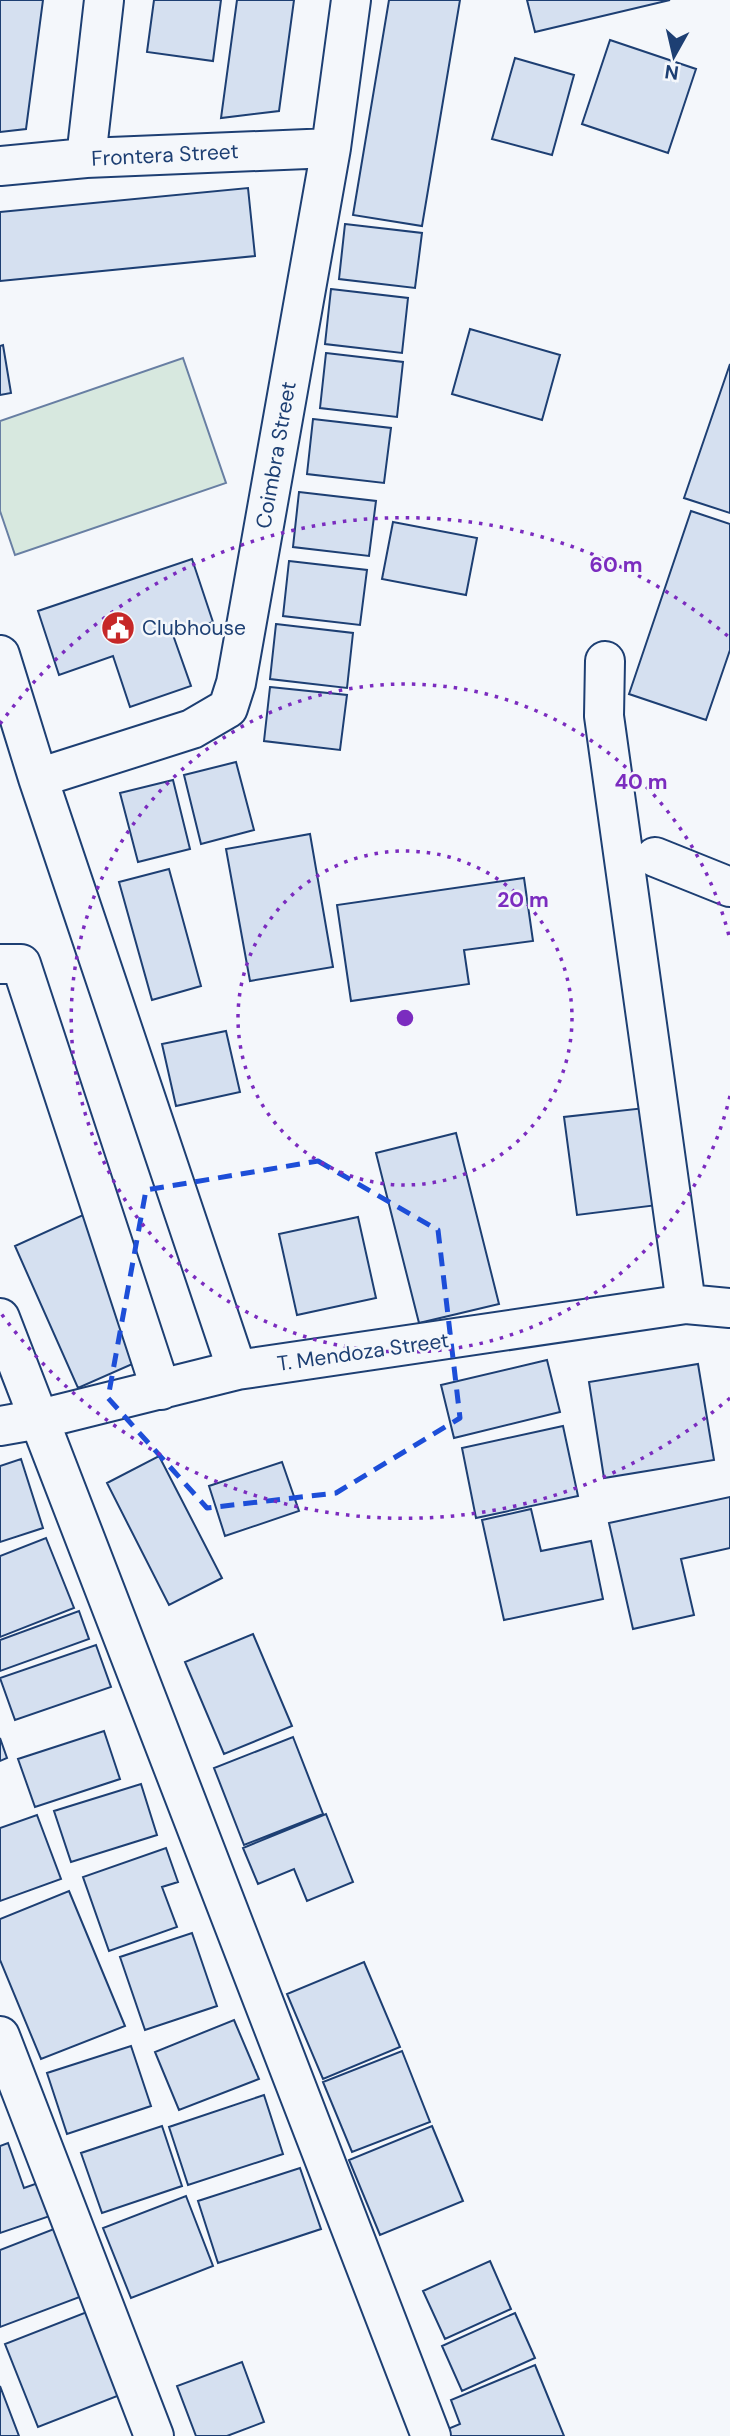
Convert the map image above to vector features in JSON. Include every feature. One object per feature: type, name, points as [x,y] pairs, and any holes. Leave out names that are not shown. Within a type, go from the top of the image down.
[{"type":"street","points":[[86,158],[104,0]]},
{"type":"street","name":"Coimbra Street","points":[[38,778],[192,729],[228,708],[236,682],[331,148],[351,0]]},
{"type":"street","name":"Frontera Street","points":[[0,166],[86,158],[331,148]]},
{"type":"street","points":[[0,655],[38,778],[237,1370]]},
{"type":"street","points":[[605,661],[604,716],[686,1304]]},
{"type":"street","points":[[655,857],[730,887]]},
{"type":"street","points":[[0,964],[21,964],[160,1390]]},
{"type":"street","name":"T. Mendoza Street","points":[[0,1426],[40,1419],[237,1370],[686,1304],[730,1308]]},
{"type":"street","points":[[0,1318],[431,2436]]},
{"type":"street","points":[[0,2036],[154,2436]]},
{"type":"highlighted area","points":[[318,1161],[438,1230],[460,1418],[336,1493],[207,1508],[108,1398],[146,1190]]},
{"type":"shaded area","points":[[183,358],[226,483],[15,555],[0,511],[0,421]]},
{"type":"building","points":[[0,0],[43,0],[26,129],[0,132]]},
{"type":"building","points":[[154,0],[221,0],[213,61],[147,52]]},
{"type":"building","points":[[237,0],[294,0],[279,111],[221,118]]},
{"type":"building","points":[[389,0],[460,0],[422,226],[353,215]]},
{"type":"building","points":[[527,0],[670,0],[535,32]]},
{"type":"building","points":[[610,40],[696,69],[668,153],[582,124]]},
{"type":"building","points":[[515,58],[574,75],[552,155],[492,139]]},
{"type":"building","points":[[248,188],[255,256],[0,281],[0,212]]},
{"type":"building","points":[[345,224],[422,233],[415,288],[339,279]]},
{"type":"building","points":[[331,289],[408,298],[402,353],[325,344]]},
{"type":"building","points":[[470,329],[560,355],[542,420],[452,394]]},
{"type":"building","points":[[3,345],[11,393],[0,395],[0,346]]},
{"type":"building","points":[[326,353],[403,362],[397,417],[320,408]]},
{"type":"building","points":[[730,364],[730,513],[684,498]]},
{"type":"building","points":[[313,419],[391,428],[384,483],[307,474]]},
{"type":"building","points":[[299,492],[376,501],[369,556],[293,547]]},
{"type":"building","points":[[691,511],[730,524],[730,650],[706,720],[629,694]]},
{"type":"building","points":[[393,522],[477,538],[466,595],[382,579]]},
{"type":"building","name":"Clubhouse","points":[[192,559],[213,622],[173,635],[191,686],[130,707],[113,656],[59,675],[38,611]]},
{"type":"building","points":[[289,561],[367,570],[360,625],[283,616]]},
{"type":"building","points":[[276,624],[353,633],[347,688],[270,679]]},
{"type":"building","points":[[270,687],[347,695],[340,750],[264,741]]},
{"type":"building","points":[[236,762],[254,830],[201,844],[184,775]]},
{"type":"building","points":[[173,780],[190,849],[138,862],[120,793]]},
{"type":"building","points":[[310,834],[333,967],[250,981],[226,849]]},
{"type":"building","points":[[169,869],[201,986],[152,1000],[119,882]]},
{"type":"building","points":[[524,878],[533,941],[464,950],[469,984],[351,1001],[337,905]]},
{"type":"building","points":[[226,1031],[240,1092],[176,1106],[162,1044]]},
{"type":"building","points":[[654,1107],[666,1204],[577,1215],[564,1117]]},
{"type":"building","points":[[456,1133],[499,1304],[419,1323],[376,1153]]},
{"type":"building","points":[[83,1215],[146,1358],[78,1388],[15,1246]]},
{"type":"building","points":[[358,1217],[376,1298],[297,1315],[279,1234]]},
{"type":"building","points":[[547,1360],[560,1412],[454,1438],[441,1385]]},
{"type":"building","points":[[698,1364],[714,1460],[604,1478],[589,1382]]},
{"type":"building","points":[[563,1426],[578,1496],[476,1518],[462,1448]]},
{"type":"building","points":[[159,1456],[222,1578],[169,1605],[107,1483]]},
{"type":"building","points":[[21,1459],[43,1528],[0,1542],[0,1466]]},
{"type":"building","points":[[282,1462],[299,1511],[225,1536],[209,1486]]},
{"type":"building","points":[[730,1497],[730,1548],[681,1559],[694,1615],[633,1629],[609,1523]]},
{"type":"building","points":[[531,1509],[541,1551],[591,1541],[603,1599],[504,1620],[482,1520]]},
{"type":"building","points":[[46,1538],[74,1608],[0,1637],[0,1556]]},
{"type":"building","points":[[79,1611],[89,1639],[0,1671],[0,1640]]},
{"type":"building","points":[[253,1634],[292,1726],[224,1754],[185,1662]]},
{"type":"building","points":[[96,1645],[111,1687],[15,1720],[0,1678]]},
{"type":"building","points":[[104,1731],[120,1779],[35,1807],[18,1759]]},
{"type":"building","points":[[293,1737],[323,1814],[244,1845],[214,1768]]},
{"type":"building","points":[[0,1738],[7,1758],[0,1761]]},
{"type":"building","points":[[141,1784],[157,1835],[71,1862],[54,1811]]},
{"type":"building","points":[[326,1814],[353,1882],[307,1901],[294,1869],[258,1884],[243,1848]]},
{"type":"building","points":[[37,1815],[61,1879],[0,1901],[0,1828]]},
{"type":"building","points":[[166,1848],[178,1882],[162,1887],[177,1927],[109,1951],[83,1877]]},
{"type":"building","points":[[69,1891],[125,2026],[41,2059],[0,1960],[0,1919]]},
{"type":"building","points":[[192,1933],[217,2006],[145,2030],[120,1957]]},
{"type":"building","points":[[364,1962],[400,2047],[323,2079],[287,1994]]},
{"type":"building","points":[[234,2020],[259,2079],[179,2110],[155,2052]]},
{"type":"building","points":[[131,2046],[151,2106],[67,2134],[47,2073]]},
{"type":"building","points":[[402,2051],[430,2122],[352,2152],[323,2082]]},
{"type":"building","points":[[264,2095],[283,2154],[188,2185],[169,2127]]},
{"type":"building","points":[[162,2126],[182,2186],[102,2213],[81,2153]]},
{"type":"building","points":[[432,2126],[463,2201],[380,2235],[349,2160]]},
{"type":"building","points":[[8,2143],[24,2188],[38,2183],[50,2216],[0,2233],[0,2146]]},
{"type":"building","points":[[300,2168],[321,2229],[218,2263],[198,2201]]},
{"type":"building","points":[[186,2196],[213,2266],[131,2298],[103,2228]]},
{"type":"building","points":[[59,2227],[85,2295],[0,2327],[0,2250]]},
{"type":"building","points":[[490,2261],[511,2309],[445,2339],[423,2291]]},
{"type":"building","points":[[92,2310],[125,2393],[38,2427],[5,2344]]},
{"type":"building","points":[[515,2313],[535,2358],[462,2391],[442,2346]]},
{"type":"building","points":[[242,2362],[264,2422],[227,2436],[196,2436],[177,2386]]},
{"type":"building","points":[[535,2365],[564,2436],[445,2436],[443,2431],[460,2424],[451,2400]]},
{"type":"building","points":[[0,2386],[19,2436],[0,2436]]},
{"type":"place","name":"Clubhouse","points":[[118,628]]}]
